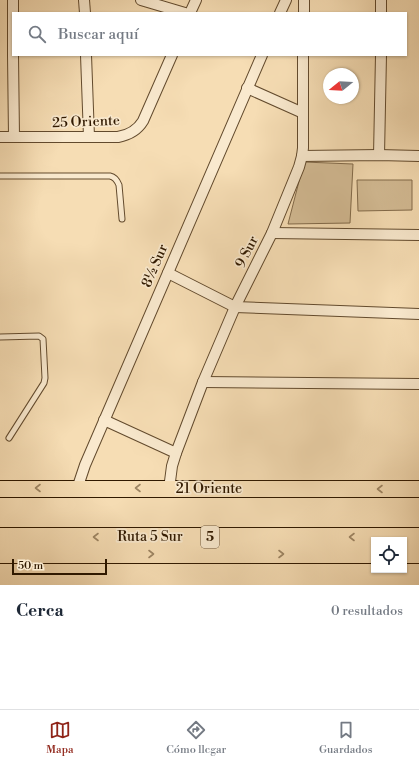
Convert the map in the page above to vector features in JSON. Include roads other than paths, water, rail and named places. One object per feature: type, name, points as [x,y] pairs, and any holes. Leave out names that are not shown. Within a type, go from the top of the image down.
[{"type":"highway","name":"Ruta 5 Sur","points":[[0,537],[419,537]]},
{"type":"highway","name":"Ruta 5 Sur","points":[[0,554],[371,554]]},
{"type":"highway","points":[[407,554],[419,554]]},
{"type":"main road","name":"21 Oriente","points":[[0,489],[419,489]]},
{"type":"street","points":[[13,0],[13,12]]},
{"type":"street","points":[[84,0],[85,12]]},
{"type":"street","points":[[140,0],[182,12]]},
{"type":"street","points":[[190,12],[196,0]]},
{"type":"street","points":[[280,12],[286,0]]},
{"type":"street","points":[[304,0],[304,12]]},
{"type":"street","points":[[381,12],[382,0]]},
{"type":"street","points":[[13,56],[14,137]]},
{"type":"street","points":[[86,56],[89,137]]},
{"type":"street","name":"25 Oriente","points":[[0,137],[123,136],[133,132],[143,121],[172,56]]},
{"type":"street","name":"8½ Sur","points":[[75,488],[78,486],[104,420],[262,56]]},
{"type":"street","name":"9 Sur","points":[[169,488],[172,466],[176,453],[203,382],[235,307],[272,233],[296,176],[302,156],[304,56]]},
{"type":"street","points":[[379,155],[381,56]]},
{"type":"street","points":[[247,88],[303,113]]},
{"type":"street","points":[[302,156],[419,156]]},
{"type":"street","points":[[272,233],[419,235]]},
{"type":"street","points":[[168,273],[235,307],[419,314]]},
{"type":"street","points":[[203,382],[419,384]]},
{"type":"street","points":[[104,420],[176,453]]},
{"type":"lane","points":[[0,176],[114,176],[119,185],[122,219]]},
{"type":"lane","points":[[0,336],[39,336],[43,339],[44,383],[9,438]]}]
